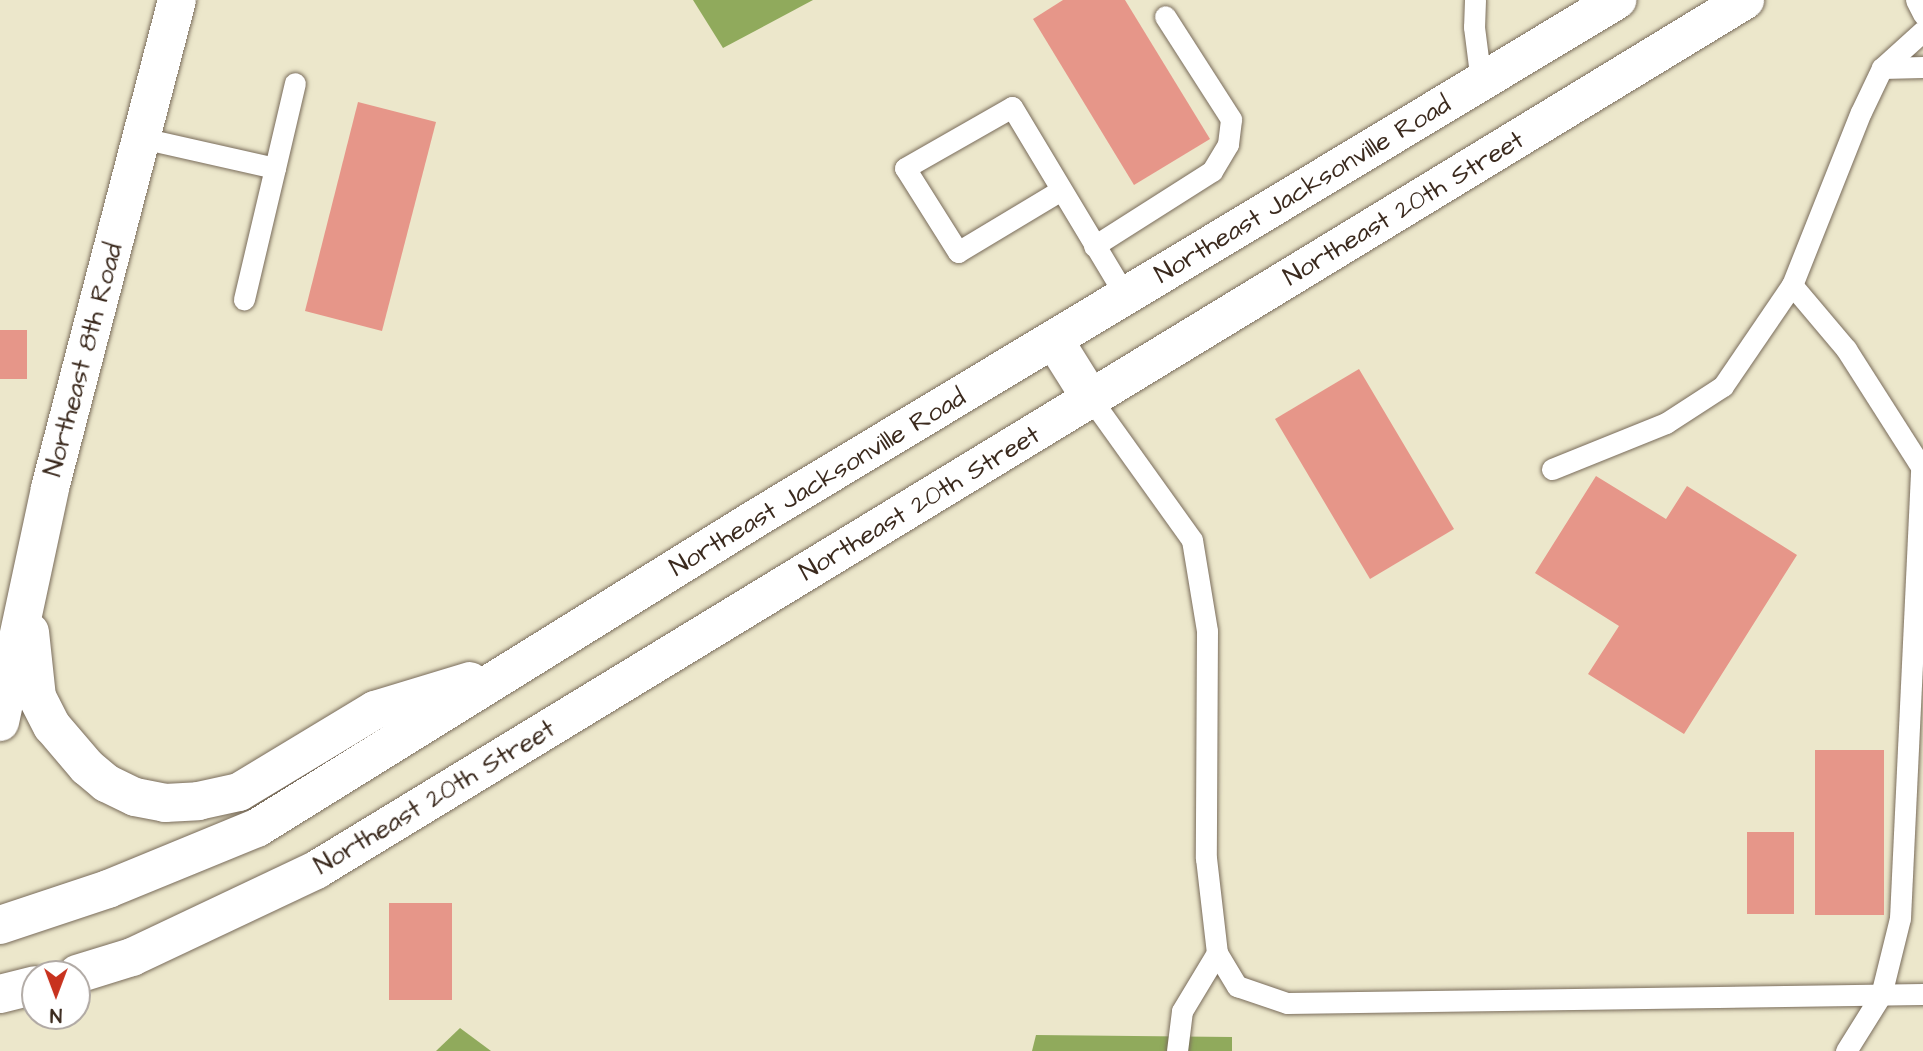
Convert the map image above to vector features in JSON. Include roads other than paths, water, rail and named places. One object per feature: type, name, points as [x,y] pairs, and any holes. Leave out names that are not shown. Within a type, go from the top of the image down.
[{"type":"main road","name":"Northeast 8th Road","points":[[0,722],[50,488],[177,0]]},
{"type":"main road","name":"Northeast Jacksonville Road","points":[[0,925],[108,888],[257,828],[758,517],[1618,0]]},
{"type":"main road","name":"Northeast 20th Street","points":[[91,970],[132,957],[316,870],[1745,0]]},
{"type":"main road","points":[[1054,340],[1091,399]]},
{"type":"main road","points":[[27,587],[37,697],[52,726],[87,766],[106,783],[135,797],[165,803],[198,802],[239,792],[375,710],[519,666]]},
{"type":"main road","points":[[0,994],[21,989]]},
{"type":"lane","points":[[1475,0],[1474,27],[1481,82]]},
{"type":"lane","points":[[1916,0],[1923,14]]},
{"type":"lane","points":[[1094,246],[1212,171],[1228,144],[1231,119],[1165,16]]},
{"type":"lane","points":[[1552,469],[1666,423],[1723,386],[1792,285],[1861,112],[1882,68],[1923,31]]},
{"type":"lane","points":[[1882,68],[1923,66]]},
{"type":"lane","points":[[244,299],[295,83]]},
{"type":"lane","points":[[1061,190],[958,252],[905,168],[1012,107],[1126,297]]},
{"type":"lane","points":[[142,138],[275,168]]},
{"type":"lane","points":[[1792,285],[1846,349],[1922,468],[1900,918],[1881,995],[1846,1051]]},
{"type":"lane","points":[[1091,399],[1192,540],[1207,631],[1206,858],[1217,953],[1237,986],[1287,1003],[1923,995]]},
{"type":"lane","points":[[1177,1051],[1182,1011],[1217,953]]}]
